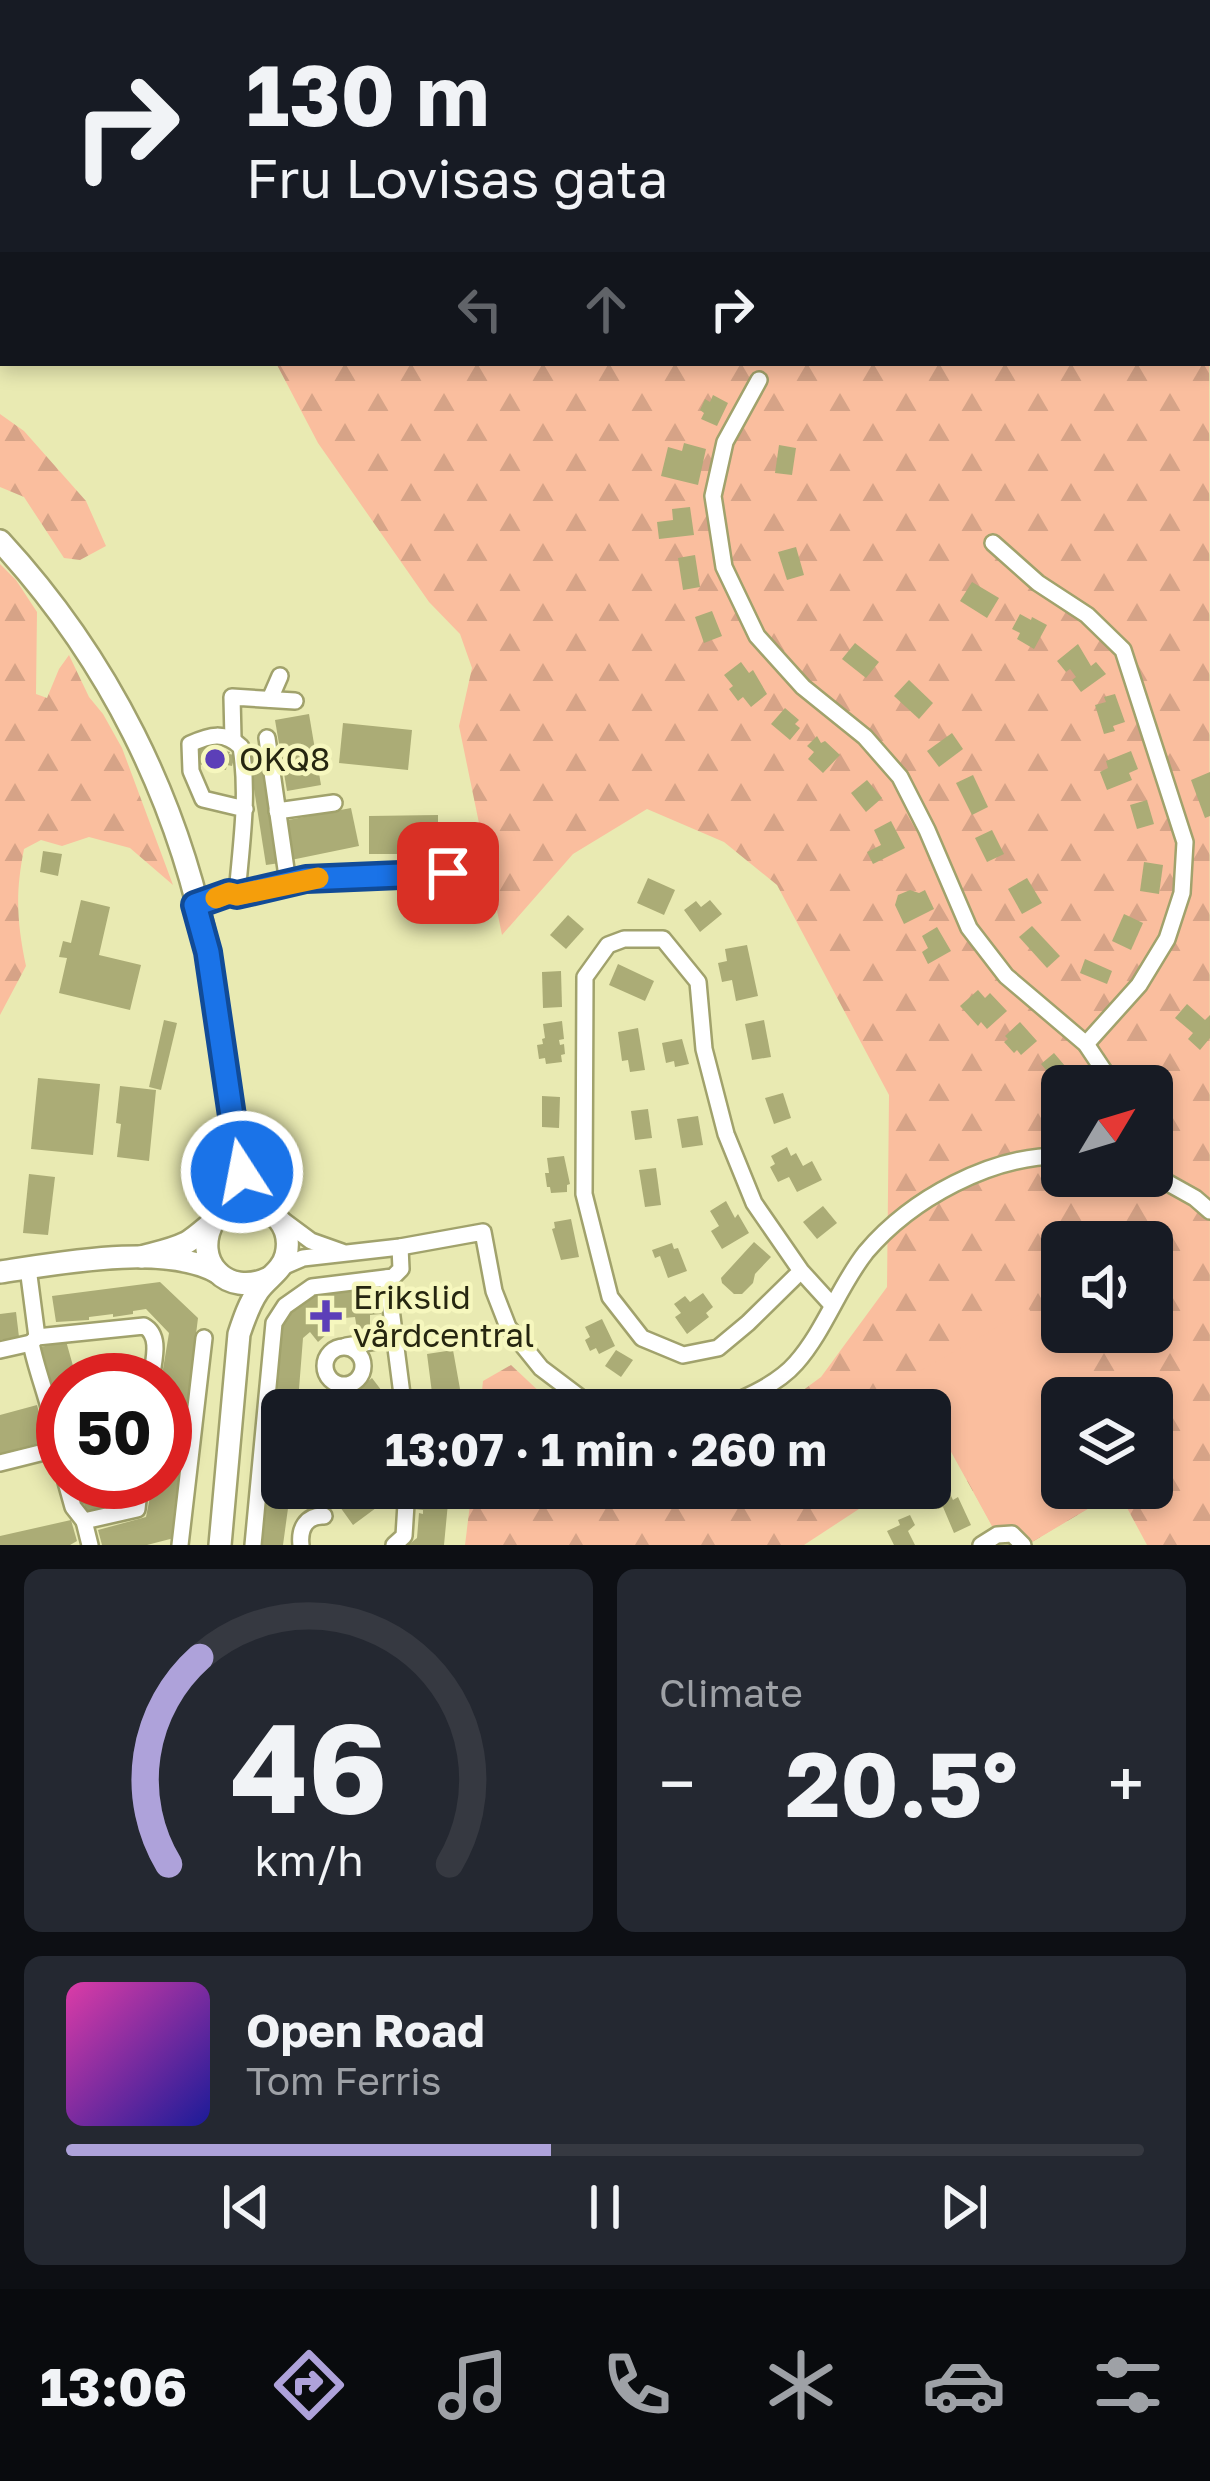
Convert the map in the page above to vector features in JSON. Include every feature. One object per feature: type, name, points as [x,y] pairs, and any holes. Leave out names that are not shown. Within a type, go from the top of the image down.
[{"type":"main road","points":[[0,541],[78,638],[122,707],[172,820],[208,952],[238,1157],[248,1182],[286,1234],[286,1256],[253,1300],[239,1334]]},
{"type":"main road","points":[[220,1545],[239,1334],[235,1307],[211,1263],[207,1234],[238,1157]]},
{"type":"main road","points":[[142,1257],[182,1245],[227,1208],[246,1204],[270,1211]]},
{"type":"main road","points":[[0,1273],[142,1257],[182,1258],[245,1285],[274,1273]]},
{"type":"street","points":[[759,380],[725,442],[713,496],[724,567],[757,636],[802,687],[865,736],[900,777],[970,928],[1006,976],[1086,1044],[1100,1065]]},
{"type":"street","points":[[992,543],[1038,583],[1087,615],[1123,650],[1185,842],[1183,893],[1167,939],[1139,985],[1086,1044]]},
{"type":"street","points":[[270,699],[280,676]]},
{"type":"street","points":[[233,739],[232,697],[295,701]]},
{"type":"street","points":[[237,895],[245,809],[246,776],[241,747],[225,735],[190,744],[191,771],[203,799],[245,809]]},
{"type":"street","points":[[266,738],[288,883]]},
{"type":"street","points":[[278,811],[334,802]]},
{"type":"street","points":[[195,905],[229,893],[306,879],[448,873]]},
{"type":"street","points":[[801,1271],[718,1348],[683,1355],[642,1338],[610,1297],[584,1194],[585,977],[608,945],[624,939],[663,939],[698,982],[704,1049],[726,1134],[754,1203],[801,1271],[832,1305]]},
{"type":"street","points":[[760,1389],[794,1365],[865,1254],[915,1209],[997,1166],[1041,1156]]},
{"type":"street","points":[[1173,1186],[1210,1211]]},
{"type":"street","points":[[270,1211],[311,1241],[344,1253]]},
{"type":"street","points":[[274,1273],[303,1258],[483,1232],[494,1291],[508,1327],[541,1368],[569,1389]]},
{"type":"street","points":[[253,1545],[274,1323],[286,1306],[311,1287],[393,1277],[400,1270],[400,1247]]},
{"type":"street","points":[[28,1268],[36,1373]]},
{"type":"street","points":[[387,1278],[402,1389]]},
{"type":"street","points":[[0,1350],[34,1340],[144,1326],[156,1341],[154,1353]]},
{"type":"street","points":[[180,1545],[204,1338]]},
{"type":"street","points":[[343,1346],[396,1338]]},
{"type":"street","points":[[0,1462],[36,1455]]},
{"type":"street","points":[[75,1509],[91,1545]]},
{"type":"street","points":[[84,1521],[133,1509]]},
{"type":"street","points":[[394,1545],[404,1536],[406,1509]]},
{"type":"street","points":[[301,1545],[305,1523],[316,1515],[324,1516]]},
{"type":"street","points":[[981,1545],[997,1535],[1012,1534],[1023,1545]]},
{"type":"green space","points":[[278,366],[1209,366],[1210,1545],[1147,1545],[1128,1509],[1173,1509],[1173,1377],[1041,1377],[1041,1509],[1088,1509],[1027,1545],[997,1535],[951,1452],[951,1389],[805,1389],[821,1377],[887,1287],[889,1095],[777,885],[724,842],[647,809],[573,854],[502,935],[459,726],[472,668],[460,634],[429,602],[318,443]]},
{"type":"green space","points":[[0,414],[24,431],[86,501],[106,546],[80,560],[64,558],[24,497],[0,487]]},
{"type":"green space","points":[[0,564],[37,612],[36,694],[47,698],[69,655],[122,748],[173,885],[130,848],[89,837],[62,846],[41,840],[24,849],[18,908],[26,966],[0,1015]]},
{"type":"green space","points":[[1029,1309],[1041,1328],[1041,1353],[1056,1353],[1071,1377],[1041,1377],[1041,1509],[1087,1509],[1027,1545],[997,1535],[951,1450],[951,1389],[918,1389],[911,1376]]},
{"type":"green space","points":[[511,1365],[537,1389],[482,1389],[483,1381]]},
{"type":"green space","points":[[469,1509],[859,1509],[804,1545],[465,1545]]},
{"type":"building","points":[[713,395],[728,403],[717,426],[701,419],[705,399],[710,402]]},
{"type":"building","points":[[684,443],[706,449],[698,485],[661,476],[668,447],[682,451]]},
{"type":"building","points":[[779,445],[796,448],[792,475],[775,473]]},
{"type":"building","points":[[690,507],[694,535],[659,539],[657,522],[673,520],[672,509]]},
{"type":"building","points":[[796,547],[804,575],[787,580],[778,552]]},
{"type":"building","points":[[695,555],[700,587],[683,590],[678,558]]},
{"type":"building","points":[[972,582],[999,598],[987,618],[960,601]]},
{"type":"building","points":[[712,611],[722,636],[704,643],[695,617]]},
{"type":"building","points":[[1020,614],[1047,625],[1034,649],[1017,639],[1020,633],[1012,629]]},
{"type":"building","points":[[855,643],[879,662],[866,678],[842,659]]},
{"type":"building","points":[[1078,644],[1091,666],[1096,662],[1106,674],[1081,692],[1070,669],[1066,672],[1057,661]]},
{"type":"building","points":[[741,662],[749,673],[753,670],[767,694],[751,707],[743,697],[738,701],[724,675]]},
{"type":"building","points":[[909,680],[933,703],[919,719],[894,696]]},
{"type":"building","points":[[1115,694],[1125,722],[1104,734],[1095,705]]},
{"type":"building","points":[[785,708],[799,720],[795,724],[800,728],[790,740],[771,724]]},
{"type":"building","points":[[309,714],[321,785],[287,791],[275,720]]},
{"type":"building","points":[[343,723],[412,730],[408,770],[339,763]]},
{"type":"building","points":[[952,733],[963,749],[939,767],[927,751]]},
{"type":"building","points":[[817,736],[840,755],[823,773],[808,759],[814,752],[807,746]]},
{"type":"building","name":"OKQ8","points":[[198,745],[235,755],[232,766],[227,765],[226,770],[194,763]]},
{"type":"building","points":[[263,748],[280,863],[266,865],[248,751]]},
{"type":"building","points":[[1131,751],[1138,769],[1129,773],[1132,780],[1107,790],[1100,772],[1108,768],[1106,761]]},
{"type":"building","points":[[1210,772],[1210,816],[1205,818],[1191,780]]},
{"type":"building","points":[[973,775],[988,807],[972,815],[956,783]]},
{"type":"building","points":[[867,780],[882,798],[866,812],[851,793]]},
{"type":"building","points":[[1147,800],[1154,824],[1137,829],[1130,805]]},
{"type":"building","points":[[351,808],[359,846],[291,860],[283,821]]},
{"type":"building","points":[[438,815],[438,854],[369,854],[369,816]]},
{"type":"building","points":[[891,821],[905,848],[873,864],[867,852],[881,845],[874,830]]},
{"type":"building","points":[[992,830],[1004,854],[987,862],[975,838]]},
{"type":"building","points":[[43,851],[62,854],[58,876],[40,872]]},
{"type":"building","points":[[1144,862],[1163,865],[1159,894],[1140,891]]},
{"type":"building","points":[[648,878],[675,890],[664,915],[637,903]]},
{"type":"building","points":[[1027,878],[1042,903],[1022,914],[1008,889]]},
{"type":"building","points":[[925,890],[934,909],[904,924],[895,905],[898,895]]},
{"type":"building","points":[[81,900],[110,907],[99,955],[141,965],[130,1010],[59,993],[67,958],[59,957],[63,941],[71,943]]},
{"type":"building","points":[[710,900],[722,914],[700,932],[684,910],[696,901],[701,907]]},
{"type":"building","points":[[1124,914],[1143,923],[1131,950],[1112,941]]},
{"type":"building","points":[[568,915],[584,929],[566,949],[550,935]]},
{"type":"building","points":[[1032,926],[1060,956],[1047,968],[1019,937]]},
{"type":"building","points":[[937,927],[951,951],[928,964],[922,936]]},
{"type":"building","points":[[747,945],[758,996],[736,1001],[732,980],[722,982],[718,963],[727,961],[725,949]]},
{"type":"building","points":[[1085,959],[1112,971],[1107,984],[1080,973]]},
{"type":"building","points":[[618,964],[654,981],[645,1001],[609,985]]},
{"type":"building","points":[[561,971],[562,1007],[543,1008],[542,972]]},
{"type":"building","points":[[978,990],[985,998],[990,993],[1007,1011],[987,1029],[960,1006]]},
{"type":"building","points":[[1187,1004],[1205,1020],[1210,1015],[1210,1038],[1200,1050],[1188,1039],[1193,1033],[1175,1018]]},
{"type":"building","points":[[164,1020],[177,1023],[161,1090],[149,1087]]},
{"type":"building","points":[[764,1020],[771,1057],[752,1060],[745,1024]]},
{"type":"building","points":[[562,1021],[564,1039],[559,1040],[565,1054],[562,1062],[546,1064],[545,1058],[539,1059],[537,1045],[545,1038],[543,1024]]},
{"type":"building","points":[[1020,1022],[1037,1041],[1021,1055],[1004,1042]]},
{"type":"building","points":[[638,1028],[645,1070],[630,1072],[628,1060],[622,1061],[618,1032]]},
{"type":"building","points":[[682,1039],[689,1064],[675,1067],[674,1061],[666,1063],[662,1043]]},
{"type":"building","points":[[1054,1053],[1064,1065],[1042,1065]]},
{"type":"building","points":[[38,1078],[100,1084],[93,1155],[31,1149]]},
{"type":"building","points":[[120,1086],[156,1090],[149,1161],[117,1157]]},
{"type":"building","points":[[783,1093],[791,1118],[774,1124],[765,1098]]},
{"type":"building","points":[[542,1096],[560,1097],[559,1128],[542,1127]]},
{"type":"building","points":[[648,1109],[652,1138],[635,1140],[631,1111]]},
{"type":"building","points":[[698,1116],[703,1145],[682,1148],[677,1119]]},
{"type":"building","points":[[787,1147],[803,1166],[812,1161],[822,1180],[797,1192],[789,1177],[778,1182],[770,1167],[775,1164],[771,1156]]},
{"type":"building","points":[[564,1156],[570,1184],[567,1192],[551,1193],[545,1173],[549,1173],[547,1158]]},
{"type":"building","points":[[656,1168],[661,1205],[645,1207],[639,1170]]},
{"type":"building","points":[[29,1174],[55,1177],[48,1235],[23,1233]]},
{"type":"building","points":[[726,1201],[749,1233],[722,1249],[711,1231],[719,1226],[710,1211]]},
{"type":"building","points":[[823,1206],[837,1223],[817,1239],[803,1222]]},
{"type":"building","points":[[571,1219],[579,1257],[561,1260],[552,1229],[554,1222]]},
{"type":"building","points":[[754,1242],[771,1257],[742,1294],[734,1294],[721,1278]]},
{"type":"building","points":[[672,1243],[687,1271],[668,1278],[660,1256],[655,1258],[652,1250]]},
{"type":"building","points":[[160,1282],[198,1318],[192,1366],[192,1353],[166,1353],[169,1333],[146,1309],[56,1322],[52,1296]]},
{"type":"building","points":[[378,1286],[381,1314],[370,1315],[370,1328],[357,1329],[355,1317],[324,1320],[319,1324],[327,1334],[318,1342],[310,1332],[303,1338],[299,1389],[272,1389],[279,1324],[315,1292]]},
{"type":"building","points":[[703,1293],[713,1307],[706,1313],[709,1317],[687,1334],[675,1317],[681,1313],[674,1304],[685,1296],[690,1302]]},
{"type":"building","points":[[16,1312],[19,1337],[0,1340],[0,1314]]},
{"type":"building","points":[[602,1319],[615,1346],[599,1354],[596,1348],[590,1351],[585,1327]]},
{"type":"building","points":[[66,1341],[69,1353],[42,1353],[41,1347]]},
{"type":"building","points":[[453,1350],[460,1389],[431,1389],[427,1354]]},
{"type":"building","points":[[616,1350],[633,1360],[621,1377],[605,1366]]},
{"type":"building","points":[[372,1378],[380,1389],[358,1389]]},
{"type":"building","points":[[36,1405],[36,1444],[0,1454],[0,1415]]},
{"type":"building","points":[[261,1495],[261,1509],[288,1509],[283,1545],[256,1545]]},
{"type":"building","points":[[951,1496],[953,1500],[958,1497],[971,1525],[954,1533],[944,1509],[951,1509]]},
{"type":"building","points":[[148,1509],[177,1509],[174,1538],[147,1545],[102,1545],[98,1530],[146,1517]]},
{"type":"building","points":[[341,1509],[375,1509],[353,1525]]},
{"type":"building","points":[[413,1509],[447,1509],[444,1545],[408,1545],[417,1538],[423,1510]]},
{"type":"building","points":[[910,1515],[915,1525],[908,1531],[915,1545],[894,1545],[887,1531]]},
{"type":"building","points":[[71,1520],[77,1541],[70,1545],[0,1545],[0,1536]]},
{"type":"slow traffic","points":[[216,898],[318,878]]},
{"type":"place","name":"OKQ8","points":[[215,759]]},
{"type":"place","name":"Erikslid vårdcentral","points":[[326,1316]]},
{"type":"route","points":[[242,1172],[208,952],[195,905],[229,893],[306,879],[448,873]]}]
